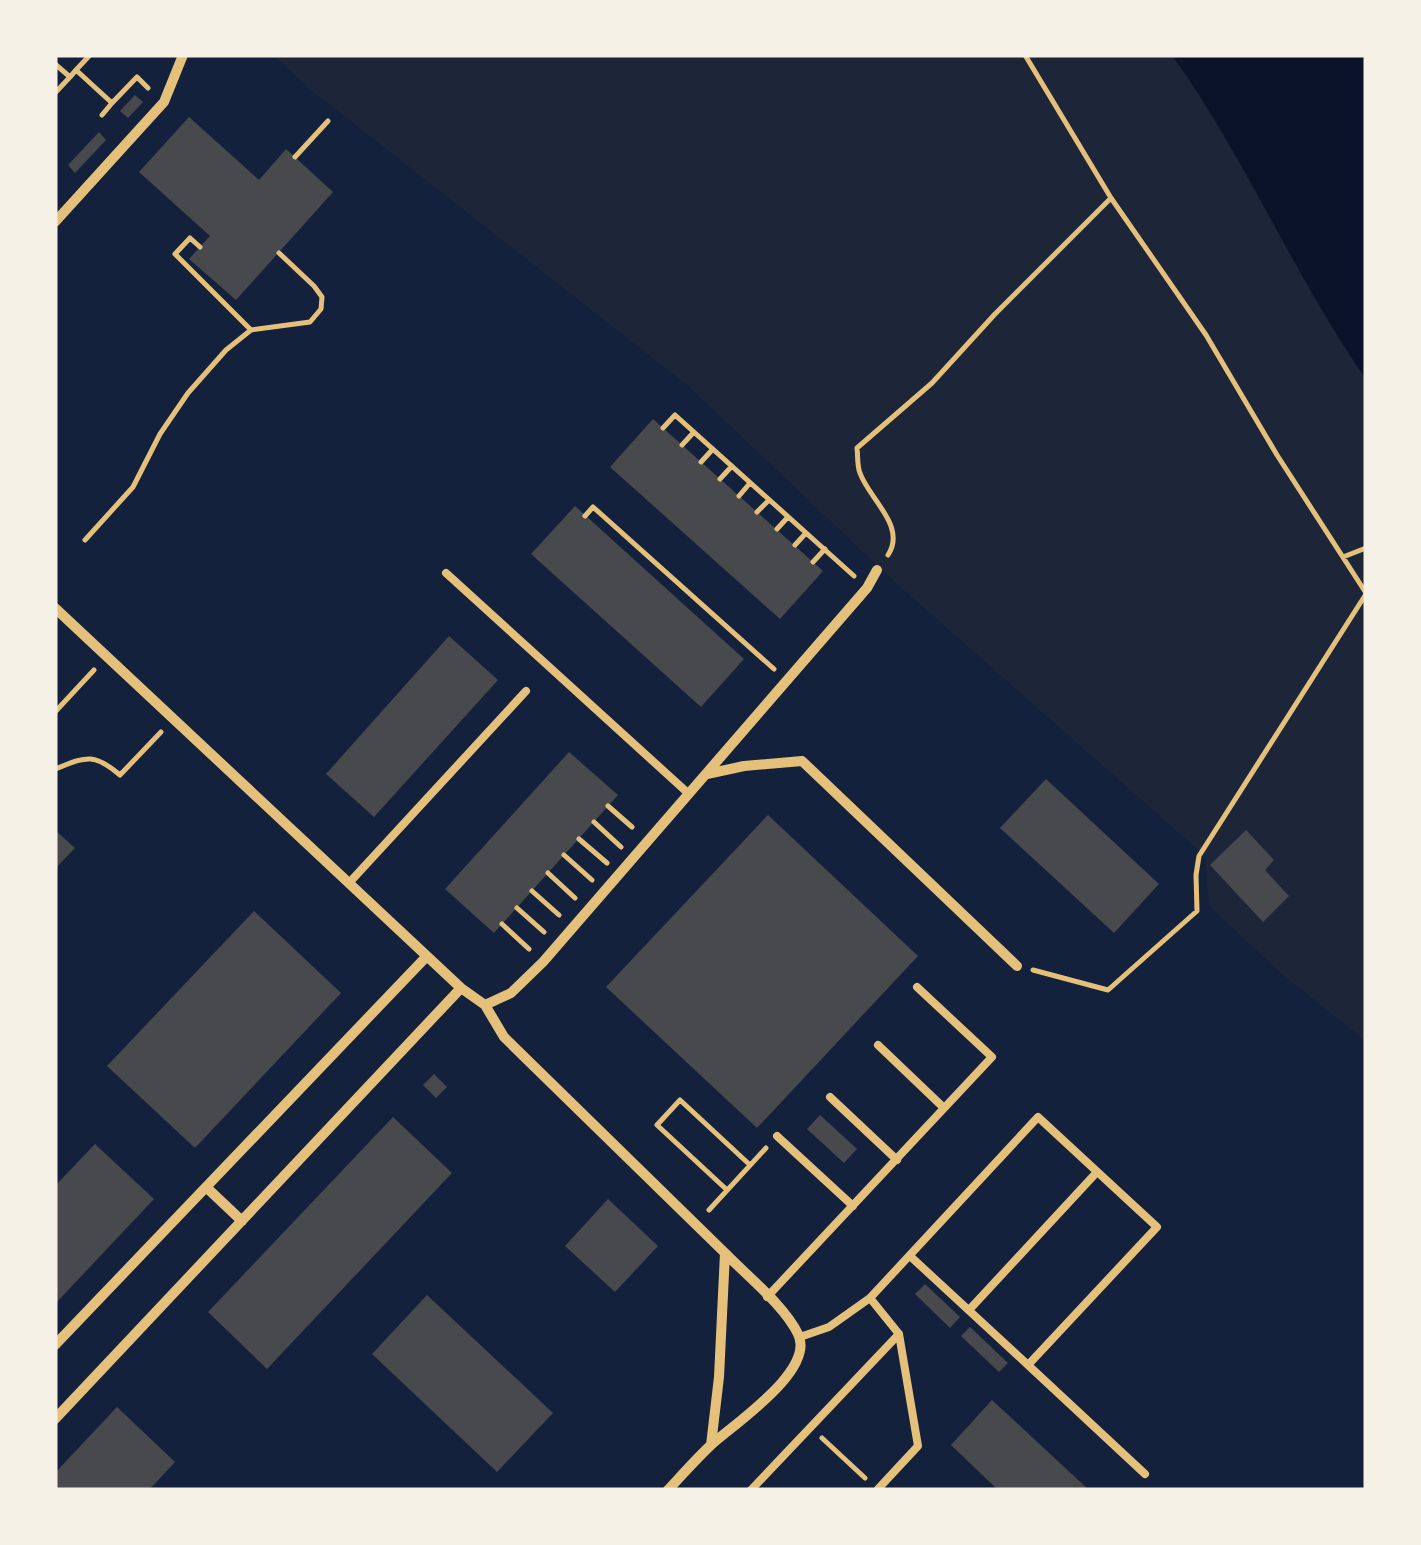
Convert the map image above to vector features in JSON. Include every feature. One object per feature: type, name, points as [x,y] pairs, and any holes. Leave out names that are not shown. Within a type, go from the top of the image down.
[{"type":"street","points":[[55,222],[164,102],[184,55]]},
{"type":"street","points":[[485,1005],[511,992],[543,962],[868,588],[877,570]]},
{"type":"street","points":[[55,608],[461,988],[485,1005],[504,1037],[697,1224],[800,1337],[796,1362],[776,1389],[668,1490]]},
{"type":"street","points":[[706,774],[802,761],[1017,966]]},
{"type":"street","points":[[55,1345],[428,956]]},
{"type":"street","points":[[55,1419],[461,988]]},
{"type":"street","points":[[206,1187],[242,1221]]},
{"type":"street","points":[[712,1445],[724,1252]]},
{"type":"lane","points":[[446,572],[689,794]]},
{"type":"lane","points":[[349,883],[526,691]]},
{"type":"lane","points":[[766,1297],[992,1057],[917,986]]},
{"type":"lane","points":[[878,1045],[944,1108]]},
{"type":"lane","points":[[830,1097],[897,1160]]},
{"type":"lane","points":[[800,1337],[830,1327],[870,1298],[1038,1118],[1157,1228],[1028,1366]]},
{"type":"lane","points":[[777,1136],[854,1206]]},
{"type":"lane","points":[[969,1310],[1097,1172]]},
{"type":"lane","points":[[910,1256],[1145,1474]]},
{"type":"lane","points":[[870,1298],[899,1334],[918,1446],[878,1489]]},
{"type":"lane","points":[[751,1490],[899,1334]]},
{"type":"path","points":[[55,93],[90,55]]},
{"type":"path","points":[[1017,966],[1108,990],[1196,910],[1199,856],[1366,594],[1206,336],[1111,198],[1025,55]]},
{"type":"path","points":[[55,64],[70,77]]},
{"type":"path","points":[[76,70],[112,103]]},
{"type":"path","points":[[102,114],[136,77],[164,102]]},
{"type":"path","points":[[295,157],[328,121]]},
{"type":"path","points":[[877,570],[892,548],[892,526],[859,472],[857,448],[932,383],[1111,198]]},
{"type":"path","points":[[200,247],[190,238],[175,254],[252,330]]},
{"type":"path","points":[[85,540],[133,486],[160,434],[188,393],[226,350],[252,330],[310,322],[321,309],[322,298],[314,286],[278,253]]},
{"type":"path","points":[[663,428],[675,415],[868,588]]},
{"type":"path","points":[[682,445],[694,432]]},
{"type":"path","points":[[701,462],[713,449]]},
{"type":"path","points":[[720,479],[732,466]]},
{"type":"path","points":[[739,496],[751,483]]},
{"type":"path","points":[[757,512],[769,499]]},
{"type":"path","points":[[585,516],[593,507],[787,681]]},
{"type":"path","points":[[777,529],[788,516]]},
{"type":"path","points":[[604,532],[612,523]]},
{"type":"path","points":[[794,545],[806,532]]},
{"type":"path","points":[[622,549],[630,540]]},
{"type":"path","points":[[1344,557],[1366,548]]},
{"type":"path","points":[[813,562],[825,550]]},
{"type":"path","points":[[642,566],[650,558]]},
{"type":"path","points":[[660,583],[668,574]]},
{"type":"path","points":[[679,600],[687,591]]},
{"type":"path","points":[[697,616],[705,608]]},
{"type":"path","points":[[717,634],[725,625]]},
{"type":"path","points":[[734,650],[742,640]]},
{"type":"path","points":[[55,712],[106,656]]},
{"type":"path","points":[[55,769],[84,758],[102,759],[120,775],[174,719]]},
{"type":"path","points":[[608,806],[648,842]]},
{"type":"path","points":[[594,822],[634,858]]},
{"type":"path","points":[[579,838],[619,874]]},
{"type":"path","points":[[564,855],[604,891]]},
{"type":"path","points":[[548,873],[588,910]]},
{"type":"path","points":[[532,890],[573,928]]},
{"type":"path","points":[[516,908],[558,945]]},
{"type":"path","points":[[502,924],[543,962]]},
{"type":"path","points":[[728,1190],[656,1125],[680,1100],[750,1165]]},
{"type":"path","points":[[697,1224],[741,1176]]},
{"type":"shaded area","points":[[273,55],[1366,55],[1366,1041],[1283,975],[1209,906],[1205,856],[897,584],[687,385],[311,90]]},
{"type":"shaded area","points":[[1172,55],[1366,55],[1366,379],[1223,134]]},
{"type":"building","points":[[135,95],[143,102],[128,118],[120,111]]},
{"type":"building","points":[[189,117],[259,180],[286,149],[333,192],[236,300],[189,259],[210,236],[139,172]]},
{"type":"building","points":[[99,132],[106,140],[75,173],[68,165]]},
{"type":"building","points":[[653,419],[823,571],[780,619],[610,467]]},
{"type":"building","points":[[575,506],[744,659],[701,707],[531,554]]},
{"type":"building","points":[[449,636],[498,680],[374,817],[326,774]]},
{"type":"building","points":[[569,752],[618,795],[494,933],[445,889]]},
{"type":"building","points":[[1046,779],[1159,884],[1114,933],[1000,828]]},
{"type":"building","points":[[768,815],[918,956],[757,1128],[606,987]]},
{"type":"building","points":[[55,830],[75,848],[55,869]]},
{"type":"building","points":[[1246,830],[1274,860],[1265,870],[1289,896],[1263,922],[1210,865]]},
{"type":"building","points":[[254,911],[341,993],[195,1148],[107,1066]]},
{"type":"building","points":[[434,1074],[447,1087],[436,1098],[423,1085]]},
{"type":"building","points":[[820,1115],[857,1149],[844,1163],[807,1129]]},
{"type":"building","points":[[393,1117],[452,1173],[267,1369],[208,1312]]},
{"type":"building","points":[[95,1144],[154,1199],[55,1304],[55,1186]]},
{"type":"building","points":[[608,1199],[658,1246],[615,1292],[565,1246]]},
{"type":"building","points":[[925,1284],[960,1317],[950,1328],[915,1294]]},
{"type":"building","points":[[427,1295],[553,1413],[497,1472],[372,1354]]},
{"type":"building","points":[[970,1327],[1008,1363],[999,1372],[961,1336]]},
{"type":"building","points":[[992,1400],[1089,1490],[998,1490],[951,1445]]},
{"type":"building","points":[[117,1407],[175,1462],[149,1490],[55,1490],[55,1473]]}]
